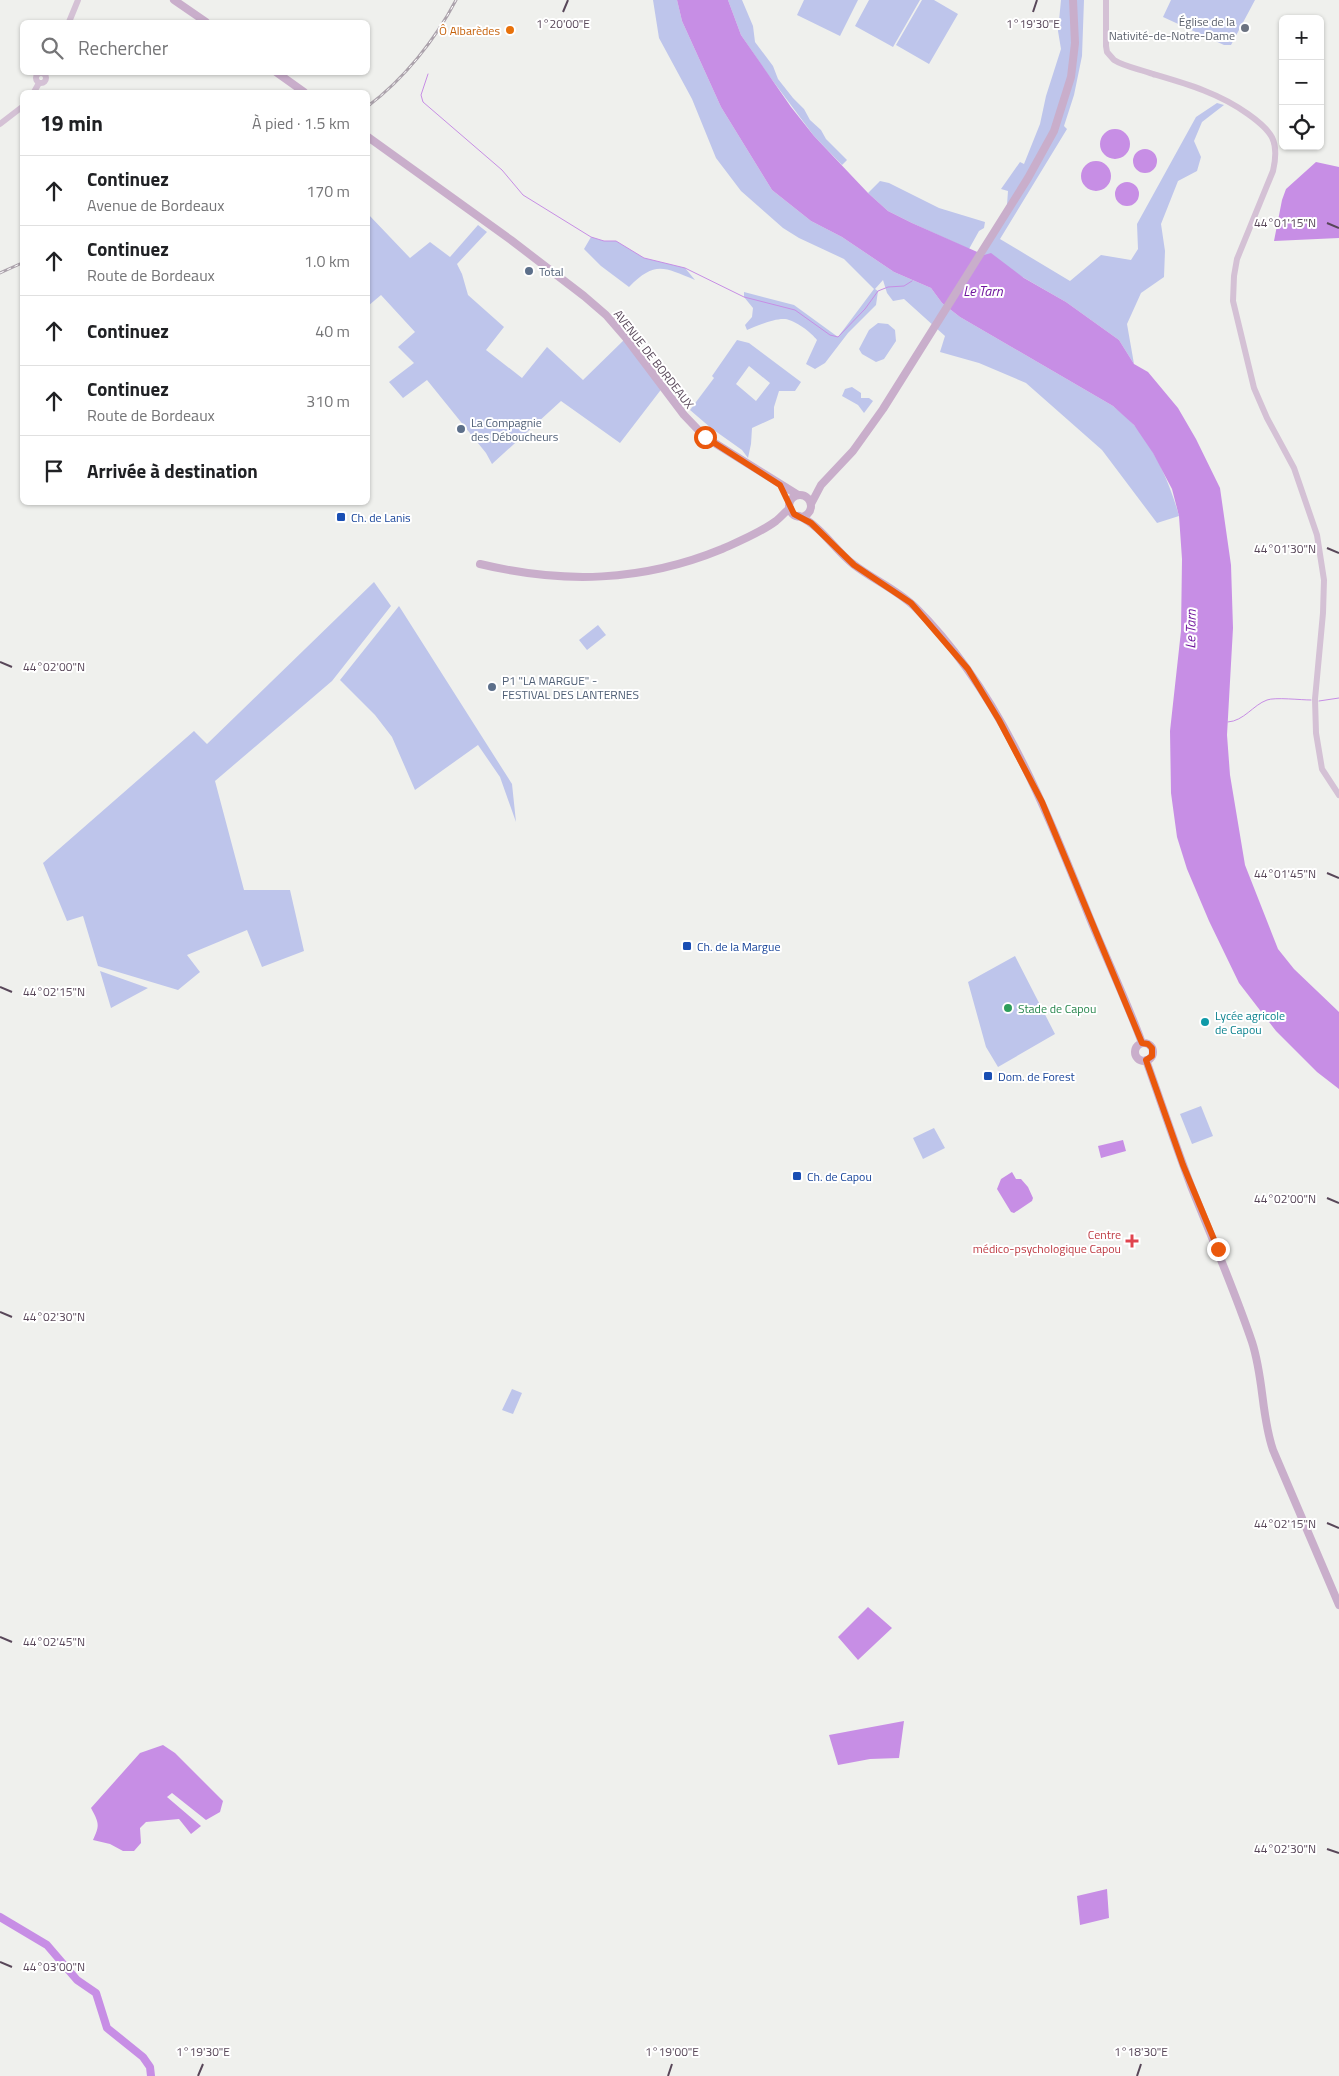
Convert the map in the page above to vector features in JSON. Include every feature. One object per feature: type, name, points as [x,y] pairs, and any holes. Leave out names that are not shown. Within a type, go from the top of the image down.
[{"type":"main road","points":[[70,20],[78,0]]},
{"type":"main road","points":[[174,0],[203,20]]},
{"type":"main road","points":[[480,564],[542,576],[577,578],[623,575],[667,567],[706,555],[737,542],[776,521],[790,516],[807,514],[821,485],[866,435],[922,348],[1054,130],[1071,77],[1075,44],[1073,0]]},
{"type":"main road","points":[[1106,0],[1106,39],[1107,52],[1110,57],[1119,62],[1207,91],[1227,100],[1266,128],[1275,144],[1275,161],[1272,171],[1237,259],[1233,301],[1254,388],[1263,410],[1294,468],[1317,535],[1324,580],[1322,628],[1315,699],[1316,733],[1322,769],[1339,796]]},
{"type":"main road","points":[[35,90],[39,83],[36,76],[38,75]]},
{"type":"main road","points":[[280,75],[301,90]]},
{"type":"main road","points":[[0,124],[20,109]]},
{"type":"main road","name":"AVENUE DE BORDEAUX","points":[[370,138],[507,237],[584,296],[606,315],[626,338],[684,415],[705,437],[799,495]]},
{"type":"main road","points":[[780,485],[790,507],[798,516],[809,521],[854,565],[911,603],[954,651],[978,684],[1010,741],[1047,815],[1142,1043]]},
{"type":"main road","points":[[776,521],[790,507],[791,500],[821,485]]},
{"type":"main road","points":[[799,495],[808,498],[819,530]]},
{"type":"main road","points":[[1142,1043],[1150,1045],[1153,1050],[1152,1056],[1146,1060],[1139,1059],[1135,1054],[1137,1046],[1142,1043]]},
{"type":"main road","points":[[1146,1060],[1183,1165],[1225,1266],[1252,1341],[1260,1371],[1267,1429],[1273,1450],[1339,1605]]},
{"type":"shaded area","points":[[653,0],[677,0],[682,21],[721,107],[772,190],[811,221],[842,237],[894,272],[931,288],[942,303],[960,317],[1113,406],[1132,422],[1149,445],[1167,480],[1179,516],[1157,523],[1102,450],[1026,383],[979,363],[940,352],[945,336],[904,299],[893,301],[887,293],[883,280],[875,289],[878,291],[876,305],[848,333],[825,363],[815,369],[806,364],[817,340],[798,324],[781,319],[747,330],[745,325],[752,317],[753,308],[744,297],[744,292],[794,305],[838,337],[874,289],[844,259],[799,238],[783,228],[741,191],[716,158],[692,99],[659,38]]},
{"type":"shaded area","points":[[728,0],[742,0],[753,26],[755,42],[773,66],[778,79],[804,109],[810,120],[821,130],[826,139],[847,160],[842,165],[814,136],[767,73],[741,35]]},
{"type":"shaded area","points":[[804,0],[858,0],[840,36],[797,15]]},
{"type":"shaded area","points":[[869,0],[920,0],[893,47],[855,26]]},
{"type":"shaded area","points":[[922,0],[934,0],[958,14],[929,64],[896,45]]},
{"type":"shaded area","points":[[1061,0],[1084,0],[1082,56],[1074,95],[1064,126],[1067,129],[1000,239],[1070,281],[1101,255],[1131,260],[1138,249],[1137,224],[1196,117],[1217,103],[1224,105],[1202,122],[1194,141],[1201,157],[1197,171],[1178,181],[1161,224],[1165,251],[1164,277],[1141,293],[1127,324],[1134,364],[1119,340],[1066,302],[984,255],[1007,205],[1008,191],[1001,189],[1020,162],[1024,164],[1040,124],[1046,96],[1061,49],[1058,31]]},
{"type":"shaded area","points":[[1171,0],[1255,0],[1231,45],[1224,45],[1163,17]]},
{"type":"shaded area","points":[[880,181],[889,183],[939,208],[985,222],[984,228],[979,231],[969,249],[888,211],[868,193]]},
{"type":"shaded area","points":[[370,216],[410,258],[430,242],[450,257],[478,225],[487,232],[457,264],[468,295],[504,327],[486,350],[522,378],[547,347],[583,380],[626,338],[663,387],[620,443],[561,401],[492,464],[486,453],[427,380],[403,398],[389,382],[414,363],[398,347],[415,332],[381,295],[370,304]]},
{"type":"shaded area","points":[[591,237],[604,241],[616,241],[644,258],[685,268],[695,280],[675,272],[660,269],[646,273],[629,287],[601,266],[584,249]]},
{"type":"shaded area","points":[[878,323],[888,324],[895,330],[896,341],[884,359],[876,362],[862,354],[859,349],[869,330]]},
{"type":"shaded area","points":[[737,340],[749,343],[801,382],[795,391],[779,391],[774,407],[774,418],[752,428],[748,458],[742,450],[690,410],[714,378],[712,376]],"holes":[[[749,366],[770,383],[756,401],[736,384]]]},
{"type":"shaded area","points":[[852,387],[861,393],[861,398],[869,398],[873,401],[864,413],[858,405],[842,396],[845,389]]},
{"type":"shaded area","points":[[374,582],[391,606],[332,681],[215,781],[244,890],[290,890],[304,951],[262,967],[247,930],[187,955],[200,972],[178,990],[98,966],[83,916],[67,921],[43,863],[194,731],[207,744]]},
{"type":"shaded area","points":[[399,606],[512,784],[516,822],[500,777],[478,745],[415,790],[392,737],[375,715],[340,680]]},
{"type":"shaded area","points":[[598,625],[606,635],[587,650],[579,640]]},
{"type":"shaded area","name":"Stade de Capou","points":[[1015,956],[1055,1034],[998,1067],[986,1047],[968,982]]},
{"type":"shaded area","points":[[100,971],[148,988],[111,1008]]},
{"type":"shaded area","points":[[1201,1106],[1213,1136],[1192,1144],[1180,1114]]},
{"type":"shaded area","points":[[934,1128],[945,1148],[923,1159],[913,1138]]},
{"type":"shaded area","points":[[512,1389],[522,1393],[513,1414],[502,1410]]},
{"type":"water","name":"Le Tarn","points":[[677,0],[728,0],[741,35],[791,107],[814,136],[868,193],[888,211],[912,223],[984,255],[991,253],[1024,278],[1066,302],[1119,340],[1134,364],[1148,372],[1178,408],[1196,439],[1220,488],[1231,565],[1233,628],[1227,735],[1230,775],[1245,865],[1278,949],[1294,969],[1339,1012],[1339,1089],[1317,1072],[1276,1031],[1239,983],[1209,921],[1187,869],[1177,837],[1171,793],[1170,731],[1181,631],[1182,559],[1179,516],[1172,489],[1153,453],[1134,425],[1113,406],[960,317],[942,303],[931,288],[894,272],[842,237],[811,221],[772,190],[721,107],[682,21]]},
{"type":"water","points":[[1115,129],[1121,130],[1129,138],[1129,150],[1121,158],[1115,159],[1109,158],[1101,150],[1100,144],[1101,138],[1109,130]]},
{"type":"water","points":[[1145,149],[1154,152],[1157,161],[1154,170],[1145,173],[1136,170],[1133,161],[1136,152]]},
{"type":"water","points":[[1096,161],[1102,162],[1110,170],[1110,182],[1102,190],[1096,191],[1090,190],[1082,182],[1081,176],[1082,170],[1090,162]]},
{"type":"water","points":[[1316,162],[1339,167],[1339,238],[1274,241],[1286,189]]},
{"type":"water","points":[[1127,182],[1136,185],[1139,194],[1136,203],[1127,206],[1118,203],[1115,194],[1118,185]]},
{"type":"water","points":[[1123,1140],[1126,1151],[1101,1158],[1098,1146]]},
{"type":"water","points":[[1012,1172],[1016,1179],[1021,1179],[1028,1187],[1033,1198],[1032,1201],[1014,1213],[1011,1212],[997,1189],[1001,1179]]},
{"type":"water","points":[[868,1607],[892,1628],[858,1660],[838,1637]]},
{"type":"water","points":[[904,1721],[899,1758],[870,1759],[838,1765],[829,1735]]},
{"type":"water","points":[[163,1745],[175,1753],[223,1801],[220,1812],[206,1820],[172,1793],[167,1797],[201,1826],[191,1834],[179,1819],[146,1822],[140,1828],[141,1843],[134,1851],[123,1851],[110,1844],[93,1840],[98,1824],[91,1808],[140,1753]]},
{"type":"water","points":[[1107,1889],[1109,1918],[1080,1925],[1077,1896]]},
{"type":"waterway","points":[[428,74],[421,95],[423,102],[502,170],[523,195],[591,237],[604,241],[616,241],[644,258],[685,268],[744,297],[795,310],[830,335],[838,337],[865,309],[878,291],[888,287],[904,286],[912,281]]},
{"type":"waterway","points":[[1319,701],[1339,698]]},
{"type":"waterway","points":[[1228,722],[1239,719],[1267,700],[1311,700]]},
{"type":"waterway","points":[[0,1917],[47,1945],[77,1980],[96,1993],[107,2028],[143,2057],[150,2067],[151,2076]]},
{"type":"railway","points":[[370,104],[394,84],[418,58],[448,15],[456,0]]},
{"type":"railway","points":[[0,273],[20,264]]},
{"type":"place","name":"Église de la Nativité-de-Notre-Dame","points":[[1245,28]]},
{"type":"place","name":"Ô Albarèdes","points":[[510,30]]},
{"type":"place","name":"Total","points":[[529,271]]},
{"type":"place","name":"La Compagnie des Déboucheurs","points":[[461,429]]},
{"type":"place","name":"Ch. de Lanis","points":[[341,517]]},
{"type":"place","name":"P1 \"LA MARGUE\" - FESTIVAL DES LANTERNES","points":[[492,687]]},
{"type":"place","name":"Ch. de la Margue","points":[[687,946]]},
{"type":"place","name":"Stade de Capou","points":[[1008,1008]]},
{"type":"place","name":"Lycée agricole de Capou","points":[[1205,1022]]},
{"type":"place","name":"Dom. de Forest","points":[[988,1076]]},
{"type":"place","name":"Ch. de Capou","points":[[797,1176]]},
{"type":"place","name":"Centre médico-psychologique Capou","points":[[1132,1241]]},
{"type":"route","points":[[705,437],[780,485],[795,515],[811,523],[854,565],[911,603],[954,651],[978,684],[1010,741],[1047,815],[1142,1043],[1150,1045],[1153,1050],[1152,1056],[1146,1060],[1183,1165],[1218,1249]]}]
